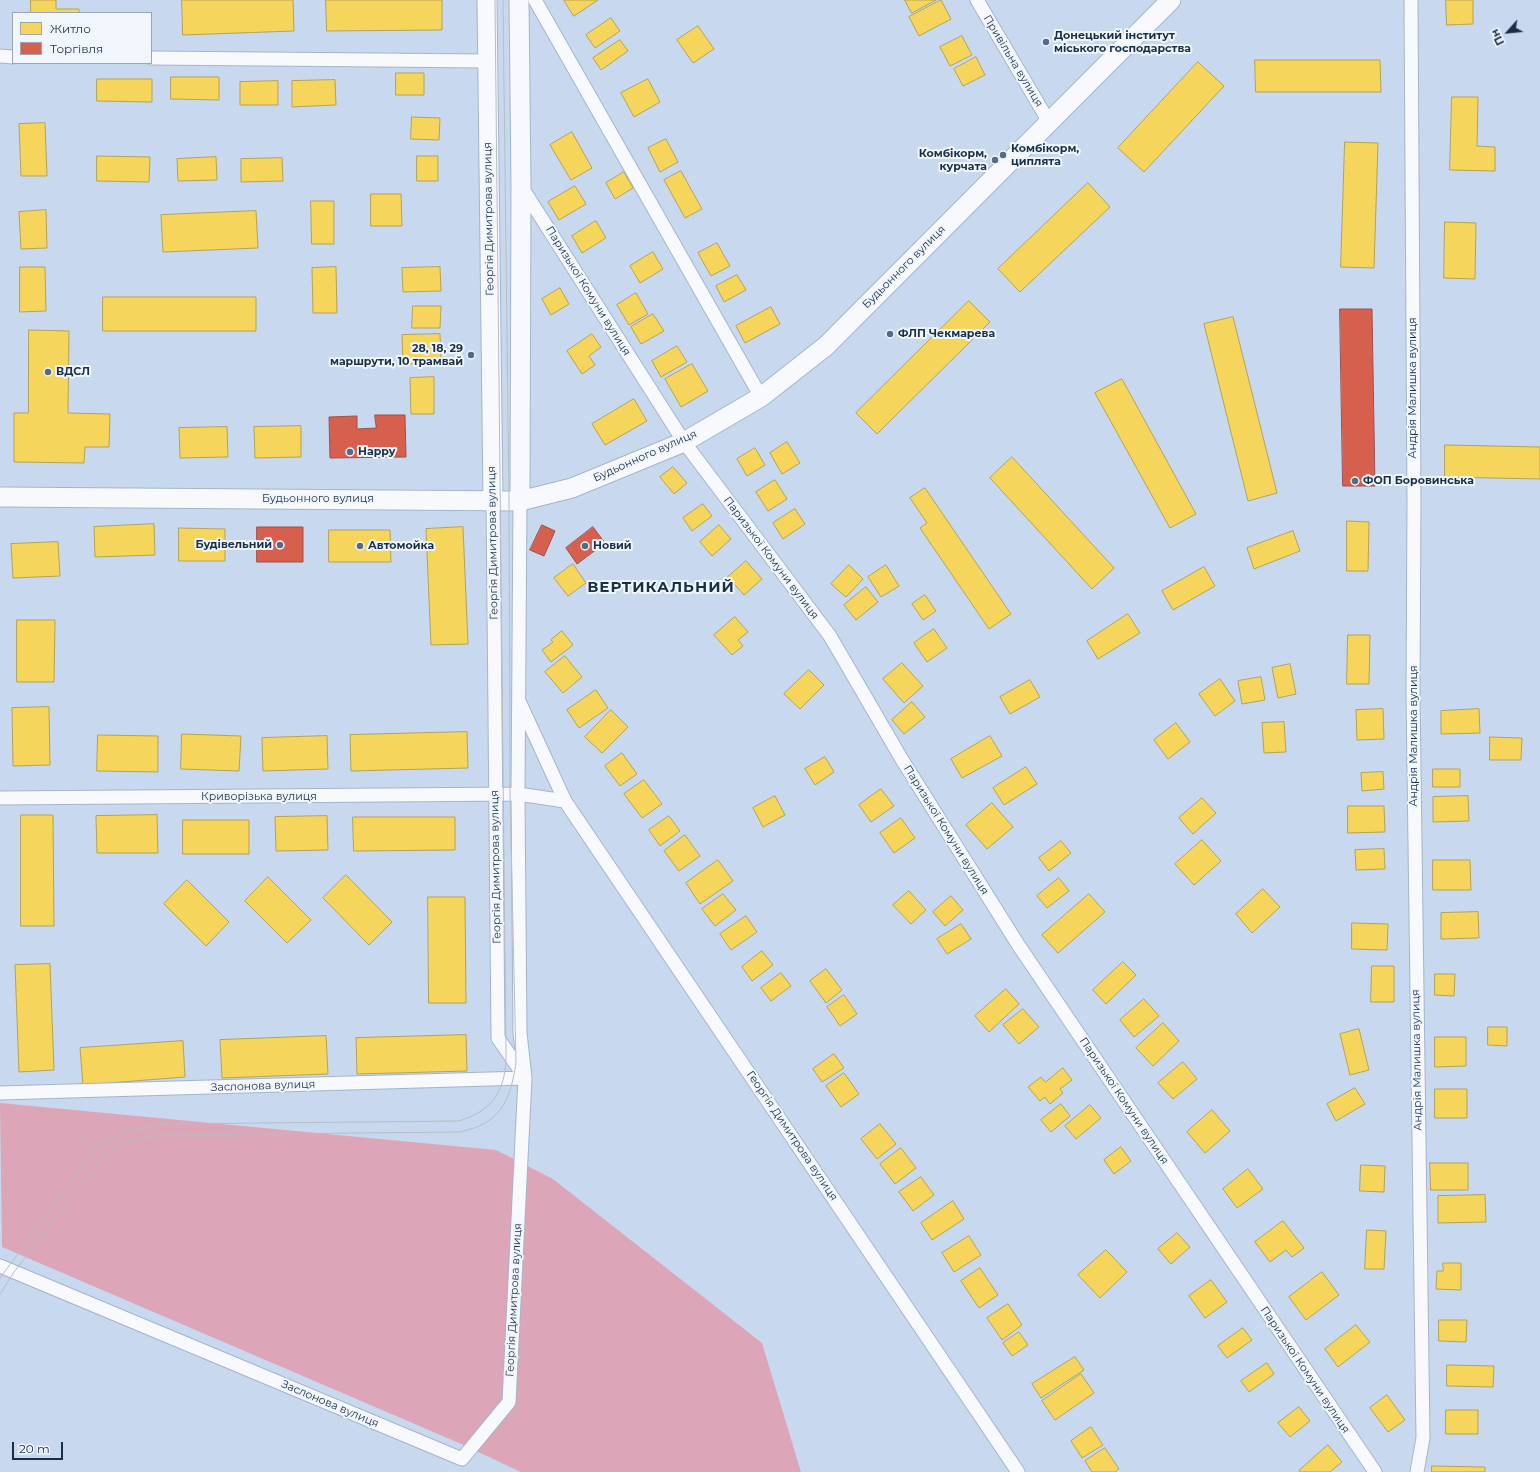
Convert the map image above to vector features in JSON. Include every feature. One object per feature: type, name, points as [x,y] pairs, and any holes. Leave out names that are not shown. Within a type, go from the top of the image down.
[{"type":"main road","name":"Георгія Димитрова вулиця","points":[[487,0],[493,500]]},
{"type":"main road","name":"Георгія Димитрова вулиця","points":[[519,0],[521,186],[520,501]]},
{"type":"main road","name":"Будьонного вулиця","points":[[0,497],[520,501],[572,488],[684,442],[761,397],[826,346],[1171,0]]},
{"type":"street","points":[[536,0],[761,397]]},
{"type":"street","name":"Привільна вулиця","points":[[977,0],[1049,122]]},
{"type":"street","name":"Андрія Малишка вулиця","points":[[1410,0],[1414,495],[1413,719],[1423,1438],[1417,1472]]},
{"type":"street","points":[[0,56],[12,56]]},
{"type":"street","points":[[152,58],[487,61]]},
{"type":"street","name":"Паризької Комуни вулиця","points":[[521,186],[684,442],[830,636],[901,758],[1020,946],[1375,1472]]},
{"type":"street","name":"Георгія Димитрова вулиця","points":[[493,500],[498,1038],[525,1078]]},
{"type":"street","name":"Георгія Димитрова вулиця","points":[[462,1458],[509,1402],[525,1078],[520,1033],[517,698],[520,501]]},
{"type":"street","name":"Георгія Димитрова вулиця","points":[[517,698],[565,801],[1018,1472]]},
{"type":"street","name":"Георгія Димитрова вулиця","points":[[518,794],[565,801]]},
{"type":"street","name":"Криворізька вулиця","points":[[0,798],[518,794]]},
{"type":"street","name":"Заслонова вулиця","points":[[0,1093],[525,1078]]},
{"type":"street","name":"Заслонова вулиця","points":[[0,1266],[462,1458]]},
{"type":"shaded area","points":[[0,1103],[496,1150],[553,1179],[762,1343],[801,1472],[521,1472],[459,1443],[2,1247]]},
{"type":"building: Житло","points":[[31,0],[56,0],[56,9],[79,9],[79,12],[31,12]]},
{"type":"building: Житло","points":[[182,0],[293,0],[294,31],[183,35]]},
{"type":"building: Житло","points":[[326,0],[442,0],[442,30],[327,31]]},
{"type":"building: Житло","points":[[564,0],[598,0],[574,16]]},
{"type":"building: Житло","points":[[905,0],[936,0],[912,13]]},
{"type":"building: Житло","points":[[941,0],[951,19],[919,36],[909,17]]},
{"type":"building: Житло","points":[[1446,0],[1473,0],[1473,24],[1447,25]]},
{"type":"building: Житло","points":[[611,18],[620,31],[595,48],[586,35]]},
{"type":"building: Житло","points":[[698,26],[714,49],[693,63],[677,40]]},
{"type":"building: Житло","points":[[962,36],[972,55],[950,66],[940,47]]},
{"type":"building: Житло","points":[[620,40],[628,51],[601,70],[593,58]]},
{"type":"building: Житло","points":[[976,57],[985,75],[963,86],[954,69]]},
{"type":"building: Житло","points":[[1255,60],[1380,60],[1381,92],[1256,92]]},
{"type":"building: Житло","points":[[1198,62],[1224,86],[1144,172],[1118,148]]},
{"type":"building: Житло","points":[[396,73],[424,73],[424,95],[396,95]]},
{"type":"building: Житло","points":[[171,77],[219,77],[219,100],[171,99]]},
{"type":"building: Житло","points":[[97,79],[152,79],[152,102],[97,101]]},
{"type":"building: Житло","points":[[648,79],[660,102],[634,117],[621,93]]},
{"type":"building: Житло","points":[[335,80],[336,105],[292,107],[292,81]]},
{"type":"building: Житло","points":[[278,81],[278,105],[240,105],[240,82]]},
{"type":"building: Житло","points":[[1452,97],[1478,97],[1477,146],[1495,147],[1495,171],[1450,170]]},
{"type":"building: Житло","points":[[412,117],[440,118],[439,140],[411,139]]},
{"type":"building: Житло","points":[[45,123],[47,176],[21,176],[19,124]]},
{"type":"building: Житло","points":[[572,132],[592,168],[571,180],[550,145]]},
{"type":"building: Житло","points":[[666,139],[678,162],[660,172],[648,148]]},
{"type":"building: Житло","points":[[1345,142],[1378,143],[1374,268],[1341,267]]},
{"type":"building: Житло","points":[[97,156],[150,157],[149,182],[97,181]]},
{"type":"building: Житло","points":[[417,156],[438,156],[438,181],[417,181]]},
{"type":"building: Житло","points":[[216,157],[217,180],[178,181],[177,159]]},
{"type":"building: Житло","points":[[282,158],[283,181],[241,182],[241,159]]},
{"type":"building: Житло","points":[[681,171],[702,209],[685,218],[664,180]]},
{"type":"building: Житло","points":[[624,172],[633,188],[615,199],[606,183]]},
{"type":"building: Житло","points":[[1088,183],[1110,207],[1020,292],[998,269]]},
{"type":"building: Житло","points":[[575,186],[586,204],[559,220],[548,202]]},
{"type":"building: Житло","points":[[371,194],[401,194],[402,226],[371,226]]},
{"type":"building: Житло","points":[[311,201],[334,201],[334,244],[312,244]]},
{"type":"building: Житло","points":[[46,210],[47,248],[21,249],[19,212]]},
{"type":"building: Житло","points":[[256,211],[258,248],[163,252],[161,215]]},
{"type":"building: Житло","points":[[596,221],[606,238],[582,253],[572,236]]},
{"type":"building: Житло","points":[[1445,222],[1476,223],[1475,279],[1444,278]]},
{"type":"building: Житло","points":[[717,243],[730,266],[711,276],[698,253]]},
{"type":"building: Житло","points":[[653,252],[663,269],[640,283],[630,266]]},
{"type":"building: Житло","points":[[20,267],[45,267],[46,311],[20,312]]},
{"type":"building: Житло","points":[[336,267],[337,313],[313,313],[312,268]]},
{"type":"building: Житло","points":[[440,267],[441,291],[403,292],[402,268]]},
{"type":"building: Житло","points":[[737,275],[746,290],[724,302],[716,286]]},
{"type":"building: Житло","points":[[560,288],[569,304],[551,315],[542,299]]},
{"type":"building: Житло","points":[[636,293],[648,314],[629,325],[617,305]]},
{"type":"building: Житло","points":[[103,297],[256,297],[256,331],[103,331]]},
{"type":"building: Житло","points":[[969,301],[990,322],[877,434],[856,413]]},
{"type":"building: Житло","points":[[413,306],[441,306],[440,328],[412,328]]},
{"type":"building: Житло","points":[[771,307],[780,324],[745,343],[736,326]]},
{"type":"building: Житло","points":[[653,314],[664,331],[641,344],[631,327]]},
{"type":"building: Житло","points":[[1233,317],[1277,493],[1248,501],[1204,324]]},
{"type":"building: Житло","name":"ВДСЛ","points":[[29,330],[69,331],[68,413],[110,414],[109,447],[85,447],[84,463],[14,462],[14,413],[28,413]]},
{"type":"building: Житло","points":[[440,334],[441,363],[403,364],[402,335]]},
{"type":"building: Житло","points":[[592,334],[601,347],[589,356],[595,365],[582,374],[567,351]]},
{"type":"building: Житло","points":[[677,346],[687,362],[661,377],[652,361]]},
{"type":"building: Житло","points":[[692,364],[708,391],[681,407],[665,379]]},
{"type":"building: Житло","points":[[434,377],[434,414],[411,414],[410,378]]},
{"type":"building: Житло","points":[[1122,379],[1196,514],[1170,528],[1095,393]]},
{"type":"building: Житло","points":[[634,399],[647,421],[605,445],[592,424]]},
{"type":"building: Житло","points":[[301,426],[301,457],[255,458],[254,427]]},
{"type":"building: Житло","points":[[227,427],[228,457],[180,458],[179,428]]},
{"type":"building: Житло","points":[[787,442],[800,463],[782,474],[770,453]]},
{"type":"building: Житло","points":[[1445,445],[1540,447],[1540,479],[1445,477]]},
{"type":"building: Житло","points":[[755,448],[765,465],[747,476],[737,459]]},
{"type":"building: Житло","points":[[1012,457],[1114,568],[1092,589],[990,478]]},
{"type":"building: Житло","points":[[673,467],[687,483],[674,494],[660,477]]},
{"type":"building: Житло","points":[[775,480],[787,499],[768,511],[756,492]]},
{"type":"building: Житло","points":[[925,488],[1011,614],[989,629],[920,528],[927,523],[910,498]]},
{"type":"building: Житло","points":[[703,504],[712,516],[692,531],[683,518]]},
{"type":"building: Житло","points":[[795,509],[805,524],[783,539],[773,523]]},
{"type":"building: Житло","points":[[1347,521],[1369,522],[1368,571],[1347,571]]},
{"type":"building: Житло","points":[[154,524],[155,555],[95,557],[94,527]]},
{"type":"building: Житло","points":[[719,525],[731,539],[712,556],[700,542]]},
{"type":"building: Житло","points":[[463,527],[468,644],[431,645],[426,529]]},
{"type":"building: Житло","points":[[179,528],[225,529],[225,561],[179,561]]},
{"type":"building: Житло","name":"Автомойка","points":[[329,530],[390,530],[391,562],[329,562]]},
{"type":"building: Житло","points":[[1293,531],[1300,551],[1254,569],[1247,548]]},
{"type":"building: Житло","points":[[58,542],[60,576],[13,578],[11,544]]},
{"type":"building: Житло","points":[[746,561],[762,579],[744,595],[728,577]]},
{"type":"building: Житло","points":[[573,564],[586,583],[568,596],[554,578]]},
{"type":"building: Житло","points":[[849,565],[863,579],[846,597],[831,584]]},
{"type":"building: Житло","points":[[886,565],[899,586],[881,597],[868,577]]},
{"type":"building: Житло","points":[[1204,567],[1215,586],[1173,610],[1162,591]]},
{"type":"building: Житло","points":[[866,587],[878,602],[856,620],[844,605]]},
{"type":"building: Житло","points":[[925,595],[936,611],[923,620],[912,604]]},
{"type":"building: Житло","points":[[1128,614],[1140,633],[1098,659],[1087,641]]},
{"type":"building: Житло","points":[[735,617],[748,632],[738,640],[743,646],[732,655],[714,635]]},
{"type":"building: Житло","points":[[17,620],[55,620],[54,682],[17,682]]},
{"type":"building: Житло","points":[[934,629],[947,648],[927,662],[914,643]]},
{"type":"building: Житло","points":[[562,631],[573,645],[551,662],[542,650],[553,642],[551,640]]},
{"type":"building: Житло","points":[[1348,635],[1370,635],[1369,684],[1347,684]]},
{"type":"building: Житло","points":[[565,656],[582,677],[563,693],[545,672]]},
{"type":"building: Житло","points":[[902,663],[923,686],[904,703],[883,679]]},
{"type":"building: Житло","points":[[1290,664],[1296,694],[1278,698],[1272,668]]},
{"type":"building: Житло","points":[[809,670],[824,685],[800,709],[784,694]]},
{"type":"building: Житло","points":[[1261,677],[1265,700],[1242,704],[1238,681]]},
{"type":"building: Житло","points":[[1220,679],[1235,701],[1215,716],[1199,694]]},
{"type":"building: Житло","points":[[1030,680],[1040,697],[1010,714],[1000,697]]},
{"type":"building: Житло","points":[[596,690],[608,708],[579,728],[567,710]]},
{"type":"building: Житло","points":[[912,702],[925,717],[904,734],[892,720]]},
{"type":"building: Житло","points":[[49,707],[50,765],[13,766],[12,708]]},
{"type":"building: Житло","points":[[1383,709],[1384,739],[1357,740],[1356,710]]},
{"type":"building: Житло","points":[[1479,709],[1480,733],[1441,734],[1441,711]]},
{"type":"building: Житло","points":[[611,710],[628,727],[602,753],[585,737]]},
{"type":"building: Житло","points":[[1284,722],[1286,752],[1264,753],[1262,723]]},
{"type":"building: Житло","points":[[1176,723],[1190,742],[1168,759],[1154,740]]},
{"type":"building: Житло","points":[[467,732],[468,768],[351,771],[350,735]]},
{"type":"building: Житло","points":[[182,734],[241,736],[239,771],[181,769]]},
{"type":"building: Житло","points":[[98,735],[158,736],[158,772],[97,771]]},
{"type":"building: Житло","points":[[327,736],[328,769],[263,771],[262,738]]},
{"type":"building: Житло","points":[[990,736],[1002,756],[962,778],[951,759]]},
{"type":"building: Житло","points":[[1490,737],[1522,738],[1521,760],[1490,760]]},
{"type":"building: Житло","points":[[622,753],[637,774],[620,786],[605,766]]},
{"type":"building: Житло","points":[[825,757],[834,772],[815,785],[805,769]]},
{"type":"building: Житло","points":[[1026,767],[1037,784],[1004,805],[993,788]]},
{"type":"building: Житло","points":[[1433,769],[1460,769],[1460,787],[1433,787]]},
{"type":"building: Житло","points":[[1383,772],[1384,789],[1362,791],[1361,773]]},
{"type":"building: Житло","points":[[644,780],[662,804],[642,818],[624,794]]},
{"type":"building: Житло","points":[[881,789],[894,806],[871,822],[859,805]]},
{"type":"building: Житло","points":[[775,796],[785,815],[763,827],[753,808]]},
{"type":"building: Житло","points":[[1468,796],[1469,821],[1433,822],[1433,797]]},
{"type":"building: Житло","points":[[1202,798],[1216,813],[1193,834],[1179,818]]},
{"type":"building: Житло","points":[[992,803],[1013,827],[987,849],[966,825]]},
{"type":"building: Житло","points":[[1348,806],[1384,806],[1385,832],[1348,833]]},
{"type":"building: Житло","points":[[21,815],[53,815],[54,926],[21,926]]},
{"type":"building: Житло","points":[[157,815],[158,853],[97,853],[96,816]]},
{"type":"building: Житло","points":[[327,816],[328,850],[276,851],[275,817]]},
{"type":"building: Житло","points":[[669,816],[680,831],[660,846],[649,830]]},
{"type":"building: Житло","points":[[353,817],[455,817],[455,850],[354,851]]},
{"type":"building: Житло","points":[[901,818],[915,838],[894,853],[880,833]]},
{"type":"building: Житло","points":[[183,820],[249,820],[249,854],[183,854]]},
{"type":"building: Житло","points":[[685,835],[700,856],[679,871],[664,851]]},
{"type":"building: Житло","points":[[1202,840],[1221,861],[1194,885],[1175,864]]},
{"type":"building: Житло","points":[[1061,841],[1071,853],[1049,871],[1039,858]]},
{"type":"building: Житло","points":[[1384,849],[1385,869],[1356,870],[1355,850]]},
{"type":"building: Житло","points":[[718,860],[733,881],[700,904],[686,883]]},
{"type":"building: Житло","points":[[1433,860],[1470,860],[1471,890],[1433,890]]},
{"type":"building: Житло","points":[[346,875],[392,922],[369,945],[323,898]]},
{"type":"building: Житло","points":[[268,877],[311,920],[287,943],[245,901]]},
{"type":"building: Житло","points":[[1059,878],[1069,891],[1047,908],[1037,896]]},
{"type":"building: Житло","points":[[187,880],[229,922],[206,946],[164,904]]},
{"type":"building: Житло","points":[[1263,889],[1280,907],[1252,933],[1236,914]]},
{"type":"building: Житло","points":[[909,891],[926,910],[911,924],[893,905]]},
{"type":"building: Житло","points":[[723,894],[736,910],[715,926],[702,909]]},
{"type":"building: Житло","points":[[1089,894],[1105,912],[1058,953],[1042,935]]},
{"type":"building: Житло","points":[[951,896],[963,910],[945,926],[933,912]]},
{"type":"building: Житло","points":[[428,897],[465,897],[466,1003],[429,1003]]},
{"type":"building: Житло","points":[[1478,912],[1479,938],[1441,939],[1441,913]]},
{"type":"building: Житло","points":[[746,916],[757,932],[731,950],[720,934]]},
{"type":"building: Житло","points":[[1352,923],[1388,924],[1387,950],[1352,949]]},
{"type":"building: Житло","points":[[961,924],[971,939],[947,954],[937,939]]},
{"type":"building: Житло","points":[[762,951],[773,965],[752,981],[742,967]]},
{"type":"building: Житло","points":[[1123,962],[1136,975],[1106,1004],[1093,990]]},
{"type":"building: Житло","points":[[50,964],[54,1070],[19,1072],[15,965]]},
{"type":"building: Житло","points":[[1372,966],[1394,966],[1394,1002],[1371,1002]]},
{"type":"building: Житло","points":[[826,969],[842,990],[826,1003],[810,981]]},
{"type":"building: Житло","points":[[781,973],[791,986],[771,1001],[761,988]]},
{"type":"building: Житло","points":[[1435,974],[1455,974],[1454,996],[1435,995]]},
{"type":"building: Житло","points":[[1006,989],[1019,1004],[989,1032],[975,1016]]},
{"type":"building: Житло","points":[[844,995],[857,1014],[840,1026],[827,1007]]},
{"type":"building: Житло","points":[[1144,999],[1159,1016],[1134,1037],[1120,1020]]},
{"type":"building: Житло","points":[[1023,1009],[1039,1027],[1019,1044],[1003,1025]]},
{"type":"building: Житло","points":[[1163,1023],[1179,1041],[1153,1066],[1136,1048]]},
{"type":"building: Житло","points":[[1488,1027],[1507,1027],[1507,1046],[1488,1045]]},
{"type":"building: Житло","points":[[1359,1029],[1369,1070],[1350,1075],[1340,1034]]},
{"type":"building: Житло","points":[[466,1035],[467,1071],[357,1074],[356,1038]]},
{"type":"building: Житло","points":[[326,1036],[328,1074],[222,1078],[220,1040]]},
{"type":"building: Житло","points":[[1435,1037],[1466,1037],[1466,1066],[1435,1067]]},
{"type":"building: Житло","points":[[183,1041],[185,1077],[83,1085],[80,1048]]},
{"type":"building: Житло","points":[[834,1054],[844,1068],[822,1082],[813,1069]]},
{"type":"building: Житло","points":[[1183,1062],[1197,1079],[1173,1099],[1158,1083]]},
{"type":"building: Житло","points":[[1063,1068],[1072,1080],[1060,1089],[1063,1093],[1050,1104],[1045,1097],[1040,1101],[1028,1087],[1041,1077],[1045,1082]]},
{"type":"building: Житло","points":[[844,1073],[859,1094],[841,1107],[826,1086]]},
{"type":"building: Житло","points":[[1355,1088],[1365,1104],[1336,1121],[1327,1104]]},
{"type":"building: Житло","points":[[1435,1089],[1467,1089],[1467,1118],[1435,1118]]},
{"type":"building: Житло","points":[[1061,1104],[1070,1116],[1051,1132],[1041,1120]]},
{"type":"building: Житло","points":[[1090,1105],[1101,1118],[1076,1139],[1065,1126]]},
{"type":"building: Житло","points":[[1212,1110],[1230,1131],[1205,1153],[1187,1132]]},
{"type":"building: Житло","points":[[880,1124],[896,1144],[877,1159],[861,1139]]},
{"type":"building: Житло","points":[[1121,1147],[1131,1161],[1114,1174],[1104,1160]]},
{"type":"building: Житло","points":[[901,1148],[916,1168],[895,1184],[880,1164]]},
{"type":"building: Житло","points":[[1430,1163],[1468,1163],[1468,1190],[1431,1190]]},
{"type":"building: Житло","points":[[1361,1165],[1385,1166],[1384,1192],[1360,1191]]},
{"type":"building: Житло","points":[[1248,1169],[1263,1189],[1237,1208],[1223,1189]]},
{"type":"building: Житло","points":[[921,1177],[934,1195],[913,1211],[899,1192]]},
{"type":"building: Житло","points":[[1485,1195],[1486,1222],[1438,1223],[1438,1196]]},
{"type":"building: Житло","points":[[953,1201],[964,1219],[932,1240],[921,1223]]},
{"type":"building: Житло","points":[[1283,1221],[1304,1248],[1292,1257],[1286,1250],[1270,1262],[1255,1242]]},
{"type":"building: Житло","points":[[1367,1230],[1386,1231],[1384,1269],[1365,1269]]},
{"type":"building: Житло","points":[[1177,1233],[1190,1247],[1171,1264],[1158,1249]]},
{"type":"building: Житло","points":[[969,1236],[981,1255],[954,1272],[942,1253]]},
{"type":"building: Житло","points":[[1106,1250],[1127,1272],[1100,1298],[1078,1275]]},
{"type":"building: Житло","points":[[1443,1263],[1461,1263],[1461,1290],[1436,1289],[1437,1271],[1443,1271]]},
{"type":"building: Житло","points":[[980,1268],[998,1295],[979,1308],[961,1281]]},
{"type":"building: Житло","points":[[1322,1272],[1339,1295],[1306,1320],[1289,1297]]},
{"type":"building: Житло","points":[[1211,1280],[1227,1302],[1205,1318],[1189,1296]]},
{"type":"building: Житло","points":[[1008,1304],[1022,1325],[1002,1340],[987,1318]]},
{"type":"building: Житло","points":[[1439,1320],[1467,1320],[1466,1342],[1439,1341]]},
{"type":"building: Житло","points":[[1356,1325],[1370,1342],[1338,1367],[1325,1349]]},
{"type":"building: Житло","points":[[1243,1328],[1252,1340],[1227,1358],[1218,1346]]},
{"type":"building: Житло","points":[[1019,1332],[1028,1345],[1012,1356],[1003,1343]]},
{"type":"building: Житло","points":[[1075,1357],[1084,1370],[1041,1398],[1032,1384]]},
{"type":"building: Житло","points":[[1267,1363],[1274,1374],[1249,1392],[1241,1381]]},
{"type":"building: Житло","points":[[1447,1365],[1494,1366],[1493,1387],[1447,1386]]},
{"type":"building: Житло","points":[[1081,1374],[1094,1393],[1055,1420],[1042,1401]]},
{"type":"building: Житло","points":[[1387,1395],[1405,1420],[1388,1432],[1370,1408]]},
{"type":"building: Житло","points":[[1299,1407],[1310,1421],[1290,1437],[1278,1423]]},
{"type":"building: Житло","points":[[1446,1410],[1478,1410],[1478,1434],[1446,1434]]},
{"type":"building: Житло","points":[[1091,1427],[1103,1445],[1082,1458],[1071,1441]]},
{"type":"building: Житло","points":[[1328,1445],[1342,1462],[1330,1472],[1299,1471]]},
{"type":"building: Житло","points":[[1105,1448],[1119,1469],[1115,1472],[1092,1472],[1085,1461]]},
{"type":"building: Житло","points":[[1432,1466],[1485,1467],[1485,1472],[1432,1472]]},
{"type":"building: Торгівля","points":[[1340,309],[1372,309],[1375,486],[1343,486]]},
{"type":"building: Торгівля","points":[[375,415],[405,415],[406,457],[330,458],[329,417],[357,416],[357,429],[376,428]]},
{"type":"building: Торгівля","points":[[542,525],[555,531],[544,556],[530,550]]},
{"type":"building: Торгівля","name":"Будівельний","points":[[257,527],[303,527],[303,562],[257,562]]},
{"type":"building: Торгівля","name":"Новий","points":[[593,527],[605,543],[577,564],[566,548]]},
{"type":"tram line","points":[[0,1278],[97,1147],[127,1131],[163,1124],[458,1121],[471,1117],[490,1104],[501,1086],[506,1063],[506,1050],[495,0]]},
{"type":"tram line","points":[[0,1294],[14,1272],[104,1155],[130,1141],[163,1135],[459,1132],[473,1128],[493,1117],[501,1109],[506,1100],[514,1077],[516,1063],[510,795],[509,501],[503,0]]},
{"type":"place","name":"Донецький інститут міського господарства","points":[[1046,42]]},
{"type":"place","name":"Комбікорм, циплята","points":[[1003,155]]},
{"type":"place","name":"Комбікорм, курчата","points":[[995,160]]},
{"type":"place","name":"ФЛП Чекмарева","points":[[890,334]]},
{"type":"place","name":"28, 18, 29 маршрути, 10 трамвай","points":[[471,355]]},
{"type":"place","name":"ВДСЛ","points":[[48,372]]},
{"type":"place","name":"Happy","points":[[350,452]]},
{"type":"place","name":"ФОП Боровинська","points":[[1355,481]]},
{"type":"place","name":"Будівельний","points":[[280,545]]},
{"type":"place","name":"Автомойка","points":[[360,546]]},
{"type":"place","name":"Новий","points":[[585,546]]},
{"type":"district","name":"ВЕРТИКАЛЬНИЙ","points":[[661,588]]}]
